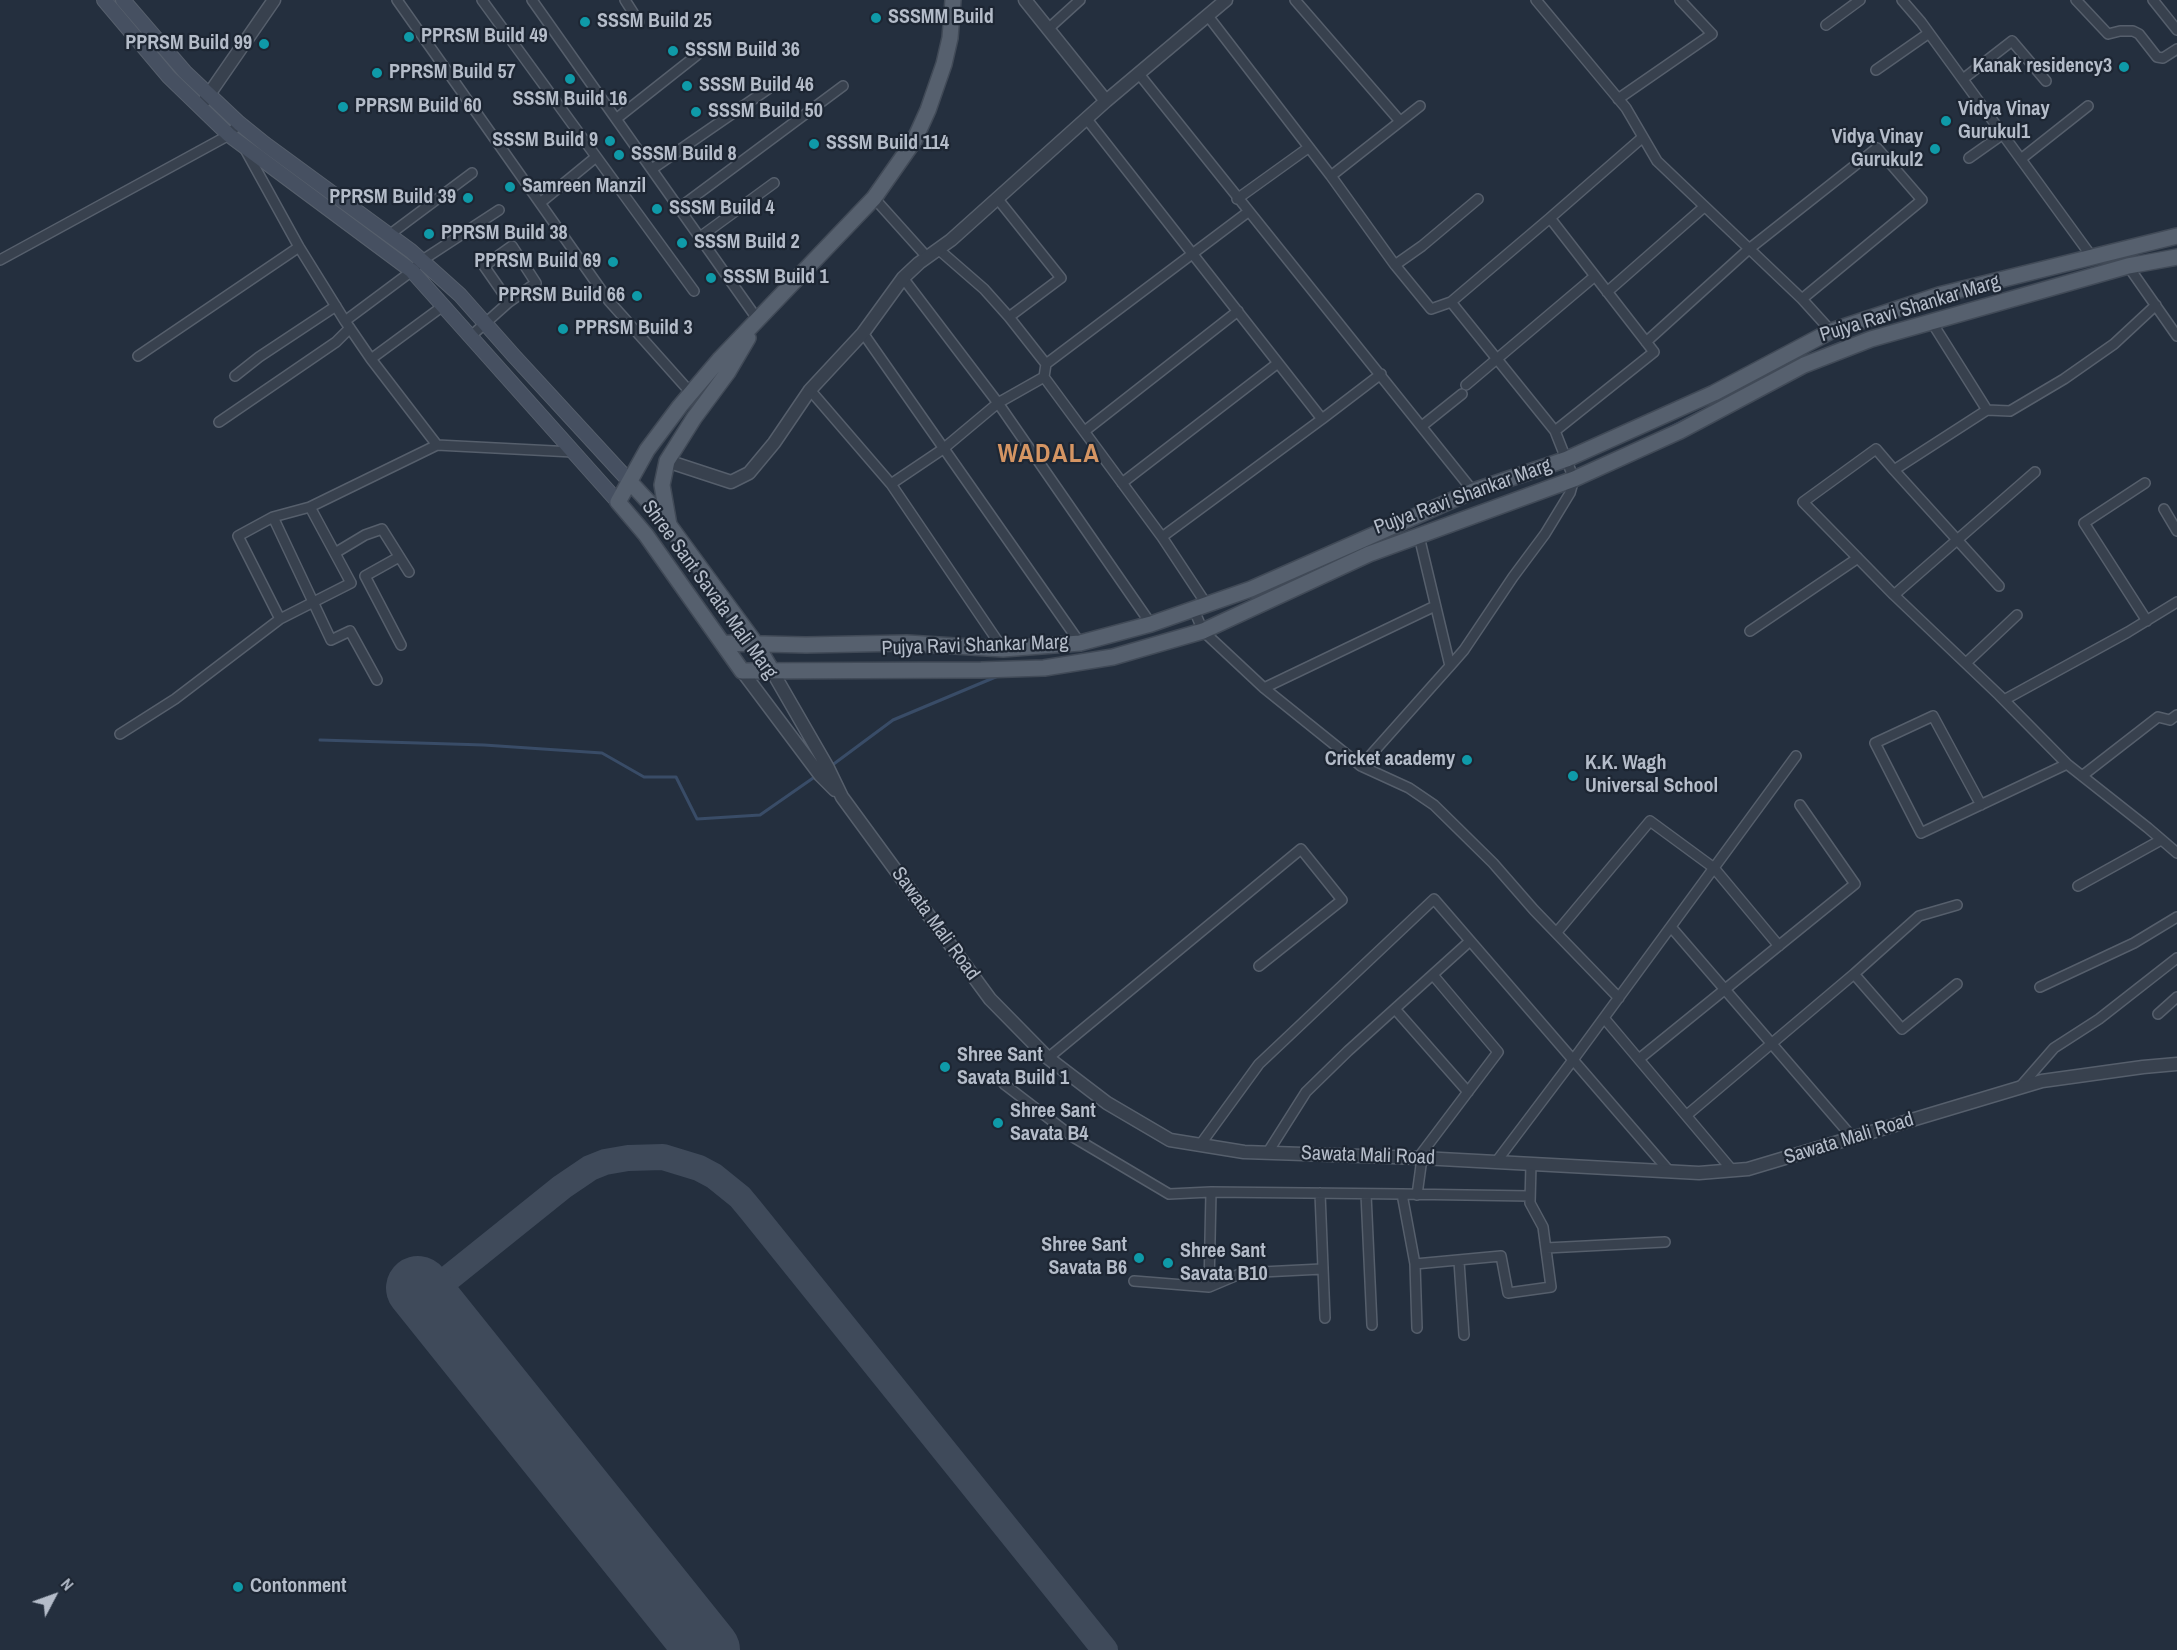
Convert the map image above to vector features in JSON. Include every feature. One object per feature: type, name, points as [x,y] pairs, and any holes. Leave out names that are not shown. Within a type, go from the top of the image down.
[{"type":"main road","points":[[104,0],[169,77],[245,149],[460,295],[669,525]]},
{"type":"main road","points":[[123,0],[178,64],[239,123],[389,235],[417,266],[443,306],[618,502]]},
{"type":"main road","name":"Shree Sant Savata Mali Marg","points":[[741,671],[646,535],[618,502],[647,450],[691,393],[719,360],[874,198],[914,141],[928,111],[946,55],[953,0]]},
{"type":"main road","points":[[723,643],[907,644],[1003,649],[1080,643],[1151,624],[1251,589],[1473,491],[1567,459],[1714,393],[1831,332],[1939,295],[2177,236]]},
{"type":"main road","name":"Pujya Ravi Shankar Marg","points":[[741,671],[1044,668],[1113,657],[1203,631],[1369,554],[1574,479],[1680,431],[1804,365],[1871,339],[2122,268],[2177,256]]},
{"type":"main road","name":"Shree Sant Savata Mali Marg","points":[[758,320],[728,372],[694,418],[668,461],[662,485],[669,525],[756,644],[772,671]]},
{"type":"street","points":[[200,108],[274,0]]},
{"type":"street","points":[[397,0],[609,302],[691,393]]},
{"type":"street","points":[[482,0],[694,291]]},
{"type":"street","points":[[532,0],[758,320]]},
{"type":"street","points":[[625,0],[639,22]]},
{"type":"street","points":[[1025,0],[1106,101]]},
{"type":"street","points":[[1048,29],[1080,0]]},
{"type":"street","points":[[668,461],[731,482],[749,473],[774,443],[810,390],[863,333],[903,278],[1086,118],[1226,0]]},
{"type":"street","points":[[1295,0],[1399,120]]},
{"type":"street","points":[[1536,0],[1626,108],[1657,161],[1802,299],[1831,332]]},
{"type":"street","points":[[1618,99],[1712,34],[1680,0]]},
{"type":"street","points":[[1826,25],[1860,0]]},
{"type":"street","points":[[1902,0],[1929,33],[2092,257]]},
{"type":"street","points":[[2076,0],[2109,34],[2133,31],[2139,34],[2157,57],[2163,58],[2177,49]]},
{"type":"street","points":[[2153,0],[2177,30]]},
{"type":"street","points":[[1208,16],[1331,176],[1395,266],[1431,309],[1451,302],[1643,137]]},
{"type":"street","points":[[1876,70],[1929,33]]},
{"type":"street","points":[[1963,79],[2012,41],[2046,81]]},
{"type":"street","points":[[616,119],[697,55]]},
{"type":"street","points":[[1139,74],[1473,491]]},
{"type":"street","points":[[680,208],[843,86]]},
{"type":"street","points":[[652,169],[768,89]]},
{"type":"street","points":[[1331,176],[1399,120],[1420,106]]},
{"type":"street","points":[[2021,159],[2088,106]]},
{"type":"street","points":[[1086,118],[1322,419]]},
{"type":"street","points":[[0,260],[229,135],[239,123]]},
{"type":"street","points":[[1970,158],[2003,134]]},
{"type":"street","points":[[1237,199],[1308,148]]},
{"type":"street","points":[[1646,342],[1749,249],[1877,148],[1922,201],[1802,299]]},
{"type":"street","points":[[245,149],[299,247],[347,324],[437,445]]},
{"type":"street","points":[[540,203],[596,158]]},
{"type":"street","points":[[389,235],[472,174]]},
{"type":"street","points":[[700,237],[774,183]]},
{"type":"street","points":[[874,198],[927,257]]},
{"type":"street","points":[[997,198],[1061,278],[1010,317]]},
{"type":"street","points":[[1395,266],[1478,199]]},
{"type":"street","points":[[1607,292],[1704,207]]},
{"type":"street","points":[[219,422],[336,342],[347,324],[417,266],[499,210]]},
{"type":"street","points":[[1248,212],[1046,364],[1044,377],[1080,426],[1086,430],[1162,537],[1200,607],[1203,631],[1264,688],[1361,766],[1409,788],[1434,805],[1471,840],[1619,998]]},
{"type":"street","points":[[1550,218],[1654,352],[1555,431]]},
{"type":"street","points":[[471,336],[509,302],[536,283],[512,246],[484,266],[509,302]]},
{"type":"street","points":[[138,356],[299,247]]},
{"type":"street","points":[[938,249],[984,289],[1010,317],[1046,364]]},
{"type":"street","points":[[2112,252],[2122,268],[2156,305],[2177,336]]},
{"type":"street","points":[[1422,426],[1594,276]]},
{"type":"street","points":[[903,278],[998,404],[1151,624]]},
{"type":"street","points":[[1361,766],[1464,650],[1545,534],[1570,493],[1574,479],[1555,431],[1451,302]]},
{"type":"street","points":[[1894,470],[1988,410],[2010,411],[2064,379],[2114,344],[2156,305]]},
{"type":"street","points":[[236,376],[259,357],[336,306]]},
{"type":"street","points":[[371,359],[443,306]]},
{"type":"street","points":[[1086,430],[1238,311]]},
{"type":"street","points":[[1931,321],[1988,410]]},
{"type":"street","points":[[863,333],[1080,643]]},
{"type":"street","points":[[1122,483],[1278,363]]},
{"type":"street","points":[[1162,537],[1381,374]]},
{"type":"street","points":[[891,484],[943,448],[998,404],[1044,377]]},
{"type":"street","points":[[810,390],[891,484],[1003,649]]},
{"type":"street","points":[[280,619],[238,536],[273,517],[310,507],[437,445],[573,452]]},
{"type":"street","points":[[1999,586],[1876,449],[1803,502],[1894,595],[2067,764],[2177,853]]},
{"type":"street","points":[[1894,595],[2035,472]]},
{"type":"street","points":[[2145,483],[2084,523],[2147,621]]},
{"type":"street","points":[[120,734],[175,699],[280,619],[351,583],[310,507]]},
{"type":"street","points":[[2164,509],[2177,531]]},
{"type":"street","points":[[273,517],[331,640],[350,631],[376,680]]},
{"type":"street","points":[[335,553],[365,535],[382,529],[409,572]]},
{"type":"street","points":[[1419,536],[1450,666]]},
{"type":"street","points":[[399,557],[365,576],[401,645]]},
{"type":"street","points":[[1750,631],[1858,558]]},
{"type":"street","points":[[2004,700],[2177,602]]},
{"type":"street","points":[[1264,688],[1435,606]]},
{"type":"street","points":[[1966,663],[2018,615]]},
{"type":"street","name":"Shree Sant Savata Mali Marg","points":[[741,671],[820,775],[842,797]]},
{"type":"street","name":"Sawata Mali Road","points":[[772,671],[828,768],[842,797],[990,999],[1048,1058],[1107,1103],[1170,1140],[1244,1152],[1420,1158],[1699,1173],[1748,1169],[2042,1081],[2177,1064]]},
{"type":"street","points":[[2082,776],[2158,717],[2170,720],[2177,715]]},
{"type":"street","points":[[1981,805],[1933,716],[1875,743],[1921,833],[1981,805],[2067,764]]},
{"type":"street","points":[[1496,1162],[1796,756]]},
{"type":"street","points":[[1639,1059],[1855,884],[1800,805]]},
{"type":"street","points":[[1557,932],[1650,821],[1714,868],[1779,946]]},
{"type":"street","points":[[2078,886],[2161,840]]},
{"type":"street","points":[[1048,1058],[1301,849],[1341,900],[1259,966]]},
{"type":"street","points":[[1200,1145],[1259,1064],[1434,899],[1670,1172]]},
{"type":"street","points":[[1687,1114],[1772,1044],[1919,916],[1957,905]]},
{"type":"street","points":[[2040,987],[2134,943],[2177,918]]},
{"type":"street","points":[[1671,927],[1853,1138]]},
{"type":"street","points":[[1268,1152],[1306,1092],[1470,941]]},
{"type":"street","points":[[2018,1088],[2054,1048],[2099,1019],[2175,964]]},
{"type":"street","points":[[1854,974],[1902,1029],[1957,984]]},
{"type":"street","points":[[1417,1195],[1420,1158],[1498,1052],[1433,975]]},
{"type":"street","points":[[2158,1014],[2177,997]]},
{"type":"street","points":[[1395,1009],[1468,1092]]},
{"type":"street","points":[[1604,1018],[1732,1170]]},
{"type":"street","points":[[1004,1084],[1073,1137],[1169,1194],[1211,1192],[1530,1196]]},
{"type":"street","points":[[1415,1264],[1501,1256],[1508,1293],[1551,1287],[1544,1227],[1530,1203],[1532,1164]]},
{"type":"street","points":[[1209,1287],[1211,1192]]},
{"type":"street","points":[[1320,1193],[1325,1318]]},
{"type":"street","points":[[1366,1194],[1372,1325]]},
{"type":"street","points":[[1402,1194],[1415,1264],[1417,1328]]},
{"type":"street","points":[[1546,1248],[1665,1242]]},
{"type":"street","points":[[1459,1261],[1464,1335]]},
{"type":"street","points":[[1134,1281],[1209,1287],[1242,1273],[1322,1269]]},
{"type":"waterway","points":[[1823,350],[1851,339]]},
{"type":"waterway","points":[[1663,431],[1700,412]]},
{"type":"waterway","points":[[831,766],[893,720],[998,676]]},
{"type":"waterway","points":[[320,740],[484,745],[602,753],[644,777],[676,777],[697,819],[760,815],[816,776]]},
{"type":"taxiway","points":[[425,1297],[562,1187],[590,1168],[605,1162],[628,1158],[663,1157],[699,1168],[714,1176],[740,1197],[1105,1650]]},
{"type":"runway","points":[[418,1288],[708,1650]]},
{"type":"place","name":"SSSMM Build","points":[[876,18]]},
{"type":"place","name":"SSSM Build 25","points":[[585,22]]},
{"type":"place","name":"PPRSM Build 49","points":[[409,37]]},
{"type":"place","name":"PPRSM Build 99","points":[[264,44]]},
{"type":"place","name":"SSSM Build 36","points":[[673,51]]},
{"type":"place","name":"Kanak residency3","points":[[2124,67]]},
{"type":"place","name":"PPRSM Build 57","points":[[377,73]]},
{"type":"place","name":"SSSM Build 16","points":[[570,79]]},
{"type":"place","name":"SSSM Build 46","points":[[687,86]]},
{"type":"place","name":"PPRSM Build 60","points":[[343,107]]},
{"type":"place","name":"SSSM Build 50","points":[[696,112]]},
{"type":"place","name":"Vidya Vinay Gurukul1","points":[[1946,121]]},
{"type":"place","name":"SSSM Build 9","points":[[610,141]]},
{"type":"place","name":"SSSM Build 114","points":[[814,144]]},
{"type":"place","name":"Vidya Vinay Gurukul2","points":[[1935,149]]},
{"type":"place","name":"SSSM Build 8","points":[[619,155]]},
{"type":"place","name":"Samreen Manzil","points":[[510,187]]},
{"type":"place","name":"PPRSM Build 39","points":[[468,198]]},
{"type":"place","name":"SSSM Build 4","points":[[657,209]]},
{"type":"place","name":"PPRSM Build 38","points":[[429,234]]},
{"type":"place","name":"SSSM Build 2","points":[[682,243]]},
{"type":"place","name":"PPRSM Build 69","points":[[613,262]]},
{"type":"place","name":"SSSM Build 1","points":[[711,278]]},
{"type":"place","name":"PPRSM Build 66","points":[[637,296]]},
{"type":"place","name":"PPRSM Build 3","points":[[563,329]]},
{"type":"place","name":"Cricket academy","points":[[1467,760]]},
{"type":"place","name":"K.K. Wagh Universal School","points":[[1573,776]]},
{"type":"place","name":"Shree Sant Savata Build 1","points":[[945,1067]]},
{"type":"place","name":"Shree Sant Savata B4","points":[[998,1123]]},
{"type":"place","name":"Shree Sant Savata B6","points":[[1139,1258]]},
{"type":"place","name":"Shree Sant Savata B10","points":[[1168,1263]]},
{"type":"place","name":"Contonment","points":[[238,1587]]},
{"type":"district","name":"WADALA","points":[[1049,455]]}]
